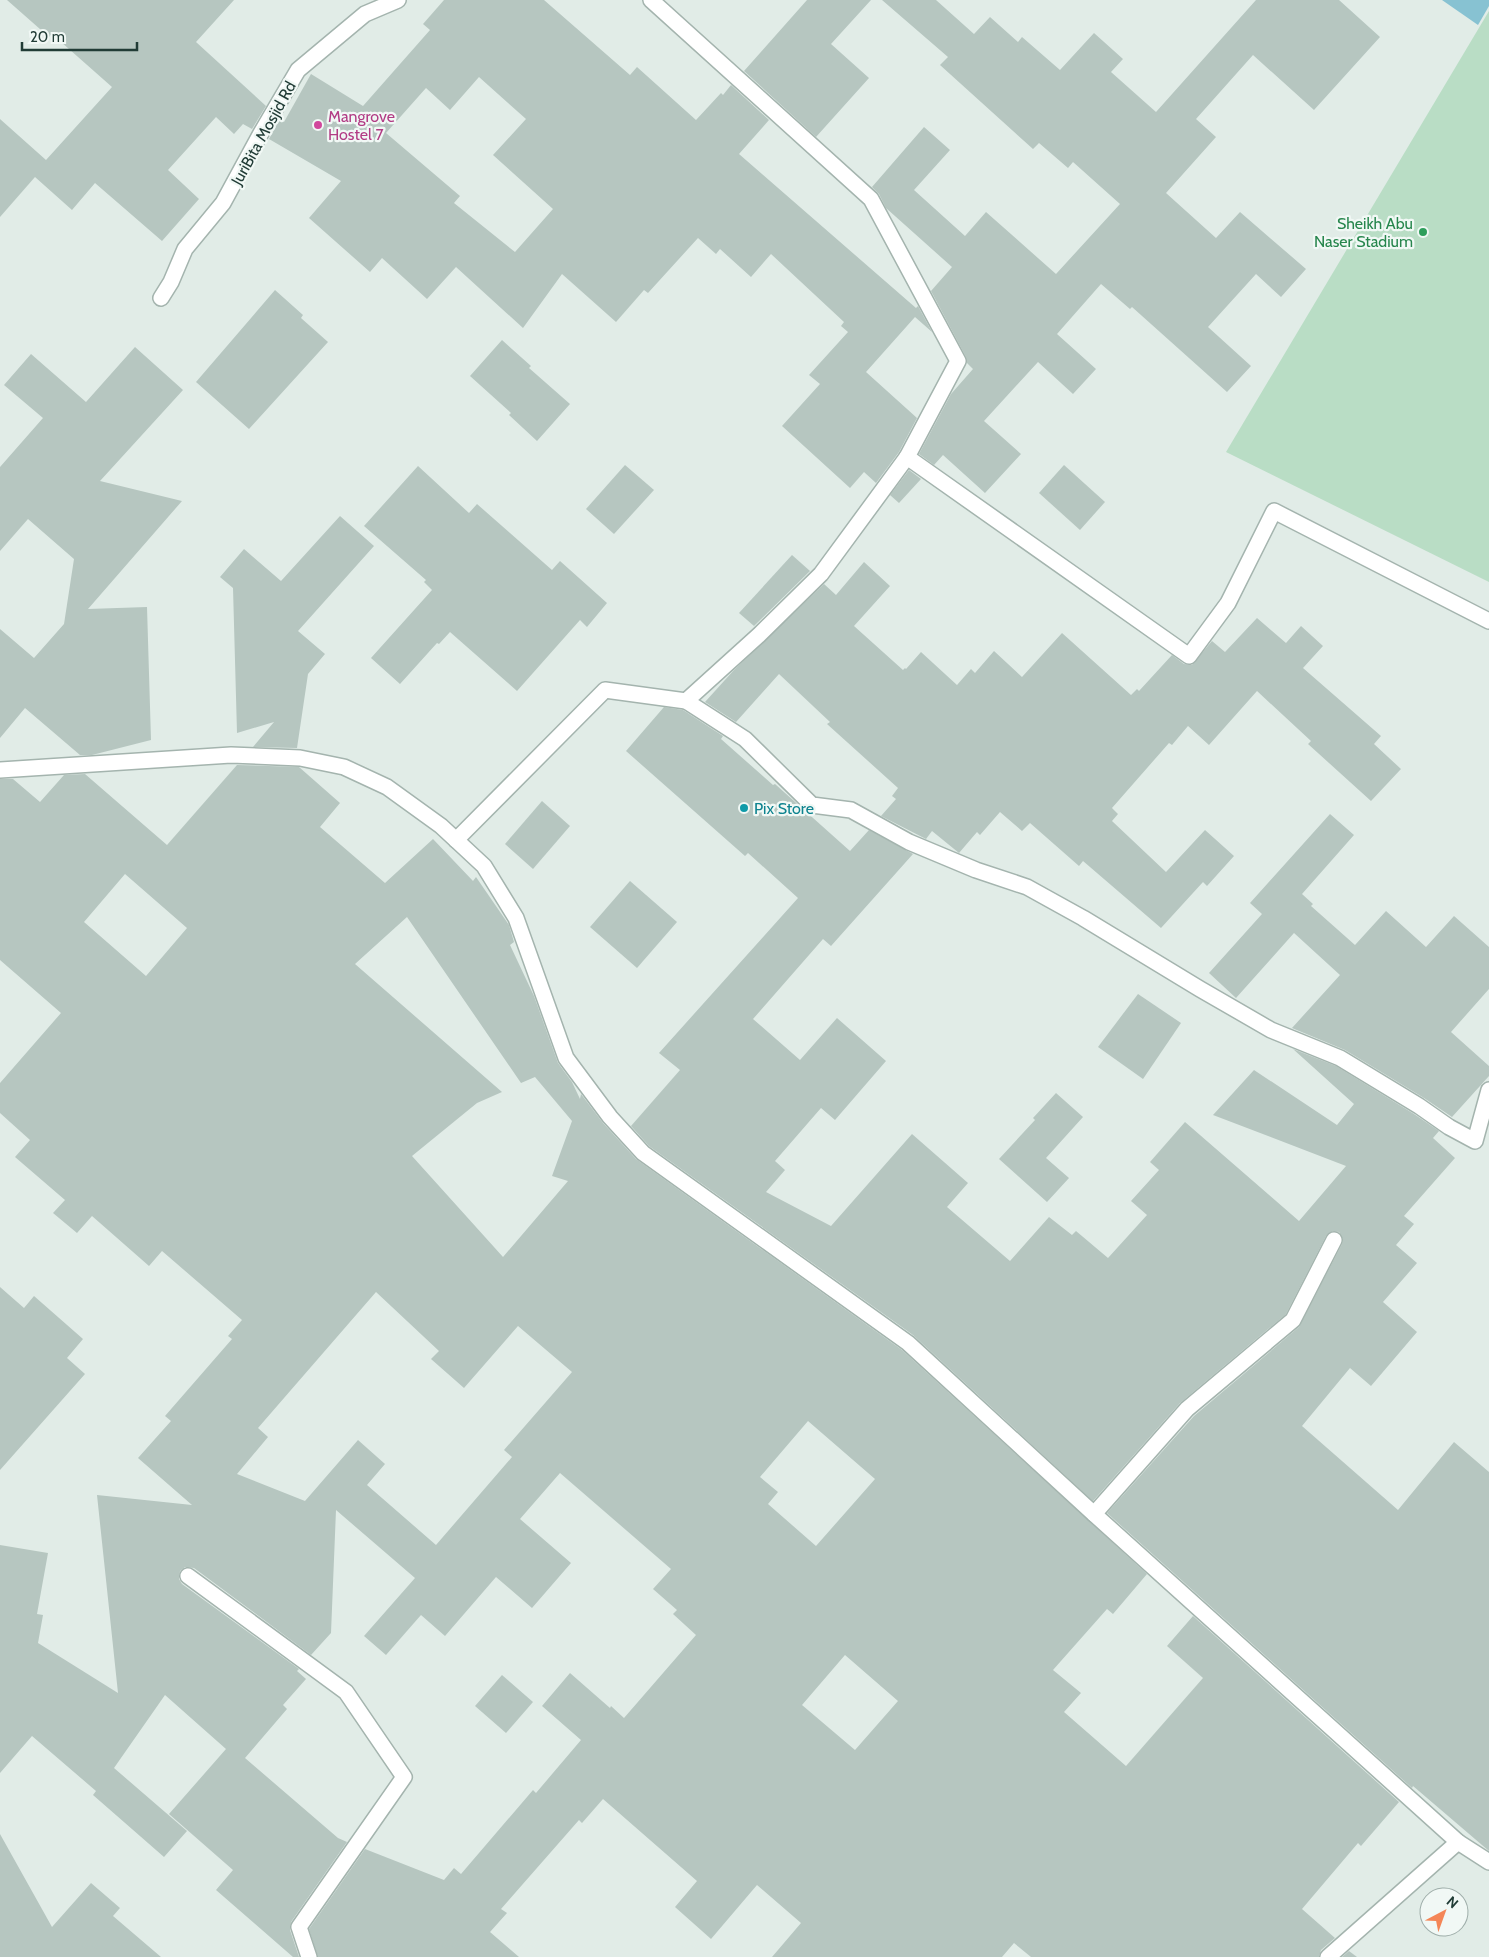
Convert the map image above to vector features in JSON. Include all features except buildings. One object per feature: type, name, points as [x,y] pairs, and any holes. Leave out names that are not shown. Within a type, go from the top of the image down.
[{"type":"street","name":"JuriBita Mosjid Rd","points":[[161,298],[171,282],[185,249],[223,203],[298,70],[365,14],[398,0]]},
{"type":"street","points":[[651,0],[871,199],[958,361],[907,457],[821,574],[759,635],[686,701]]},
{"type":"street","points":[[907,457],[1189,656],[1228,603],[1274,511],[1489,621]]},
{"type":"street","points":[[456,840],[606,690],[686,701],[745,739],[812,806],[851,810],[909,842],[976,870],[1027,887],[1083,918],[1200,990],[1271,1030],[1340,1058],[1419,1106],[1449,1127],[1475,1141],[1489,1090]]},
{"type":"street","points":[[0,770],[232,755],[300,758],[344,767],[387,787],[441,826],[484,866],[516,918],[566,1058],[610,1117],[643,1152],[908,1343],[1094,1514],[1458,1842],[1489,1862]]},
{"type":"street","points":[[1094,1514],[1187,1409],[1293,1320],[1334,1240]]},
{"type":"street","points":[[188,1576],[346,1692],[404,1777],[299,1927],[310,1957]]},
{"type":"street","points":[[1328,1957],[1458,1842]]},
{"type":"green space","name":"Sheikh Abu Naser Stadium","points":[[1489,11],[1489,582],[1226,452]]},
{"type":"water","points":[[1442,0],[1489,0],[1489,6],[1478,25]]},
{"type":"place","name":"Mangrove Hostel 7","points":[[318,125]]},
{"type":"place","name":"Sheikh Abu Naser Stadium","points":[[1423,232]]},
{"type":"place","name":"Pix Store","points":[[744,808]]}]
